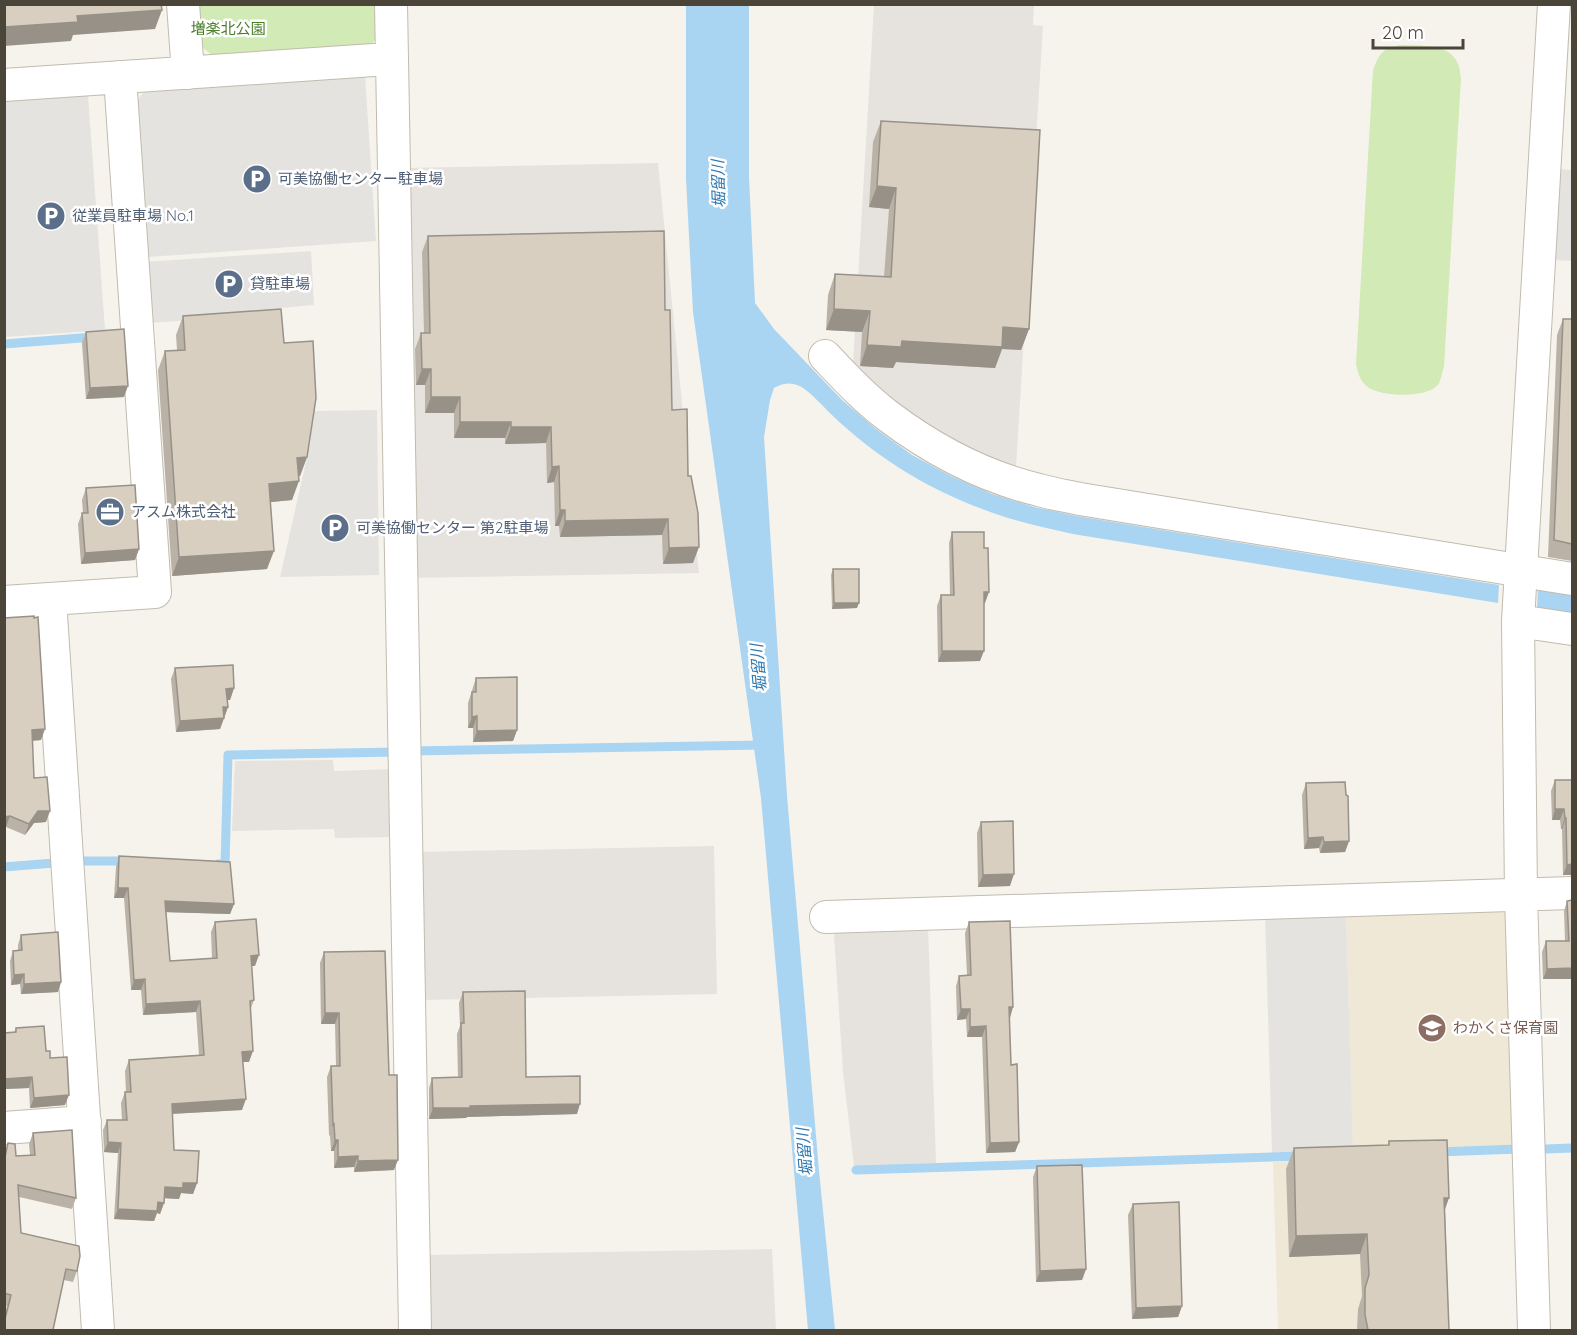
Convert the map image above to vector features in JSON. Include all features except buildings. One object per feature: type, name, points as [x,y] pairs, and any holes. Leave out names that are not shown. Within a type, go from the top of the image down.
[{"type":"street","points":[[183,4],[188,73]]},
{"type":"street","points":[[392,4],[416,1330]]},
{"type":"street","points":[[1534,1330],[1521,895],[1518,621],[1554,4]]},
{"type":"street","points":[[4,86],[374,60]]},
{"type":"street","points":[[4,602],[155,592],[120,77]]},
{"type":"street","points":[[825,357],[887,415],[922,440],[998,477],[1038,490],[1091,501],[1572,579]]},
{"type":"street","points":[[50,599],[98,1330]]},
{"type":"street","points":[[1518,621],[1572,629]]},
{"type":"street","points":[[826,917],[1572,893]]},
{"type":"street","points":[[4,1128],[85,1122]]},
{"type":"shaded area","points":[[874,5],[1034,5],[1033,25],[1043,26],[1016,467],[966,446],[930,426],[896,403],[853,363]]},
{"type":"shaded area","name":"可美協働センター駐車場","points":[[365,76],[376,241],[148,257],[137,100],[144,92]]},
{"type":"shaded area","name":"従業員駐車場 No.1","points":[[88,95],[105,330],[5,337],[5,101]]},
{"type":"shaded area","points":[[658,163],[699,573],[410,578],[403,168]]},
{"type":"shaded area","points":[[1559,169],[1572,170],[1572,261],[1554,260]]},
{"type":"shaded area","name":"貸駐車場","points":[[311,251],[314,305],[280,308],[280,314],[148,323],[144,262]]},
{"type":"shaded area","name":"可美協働センター 第2駐車場","points":[[377,410],[379,575],[280,577],[310,444],[314,411]]},
{"type":"shaded area","points":[[333,760],[334,771],[394,769],[395,837],[335,838],[334,829],[232,831],[235,761]]},
{"type":"shaded area","points":[[714,846],[717,994],[419,1000],[416,852]]},
{"type":"shaded area","name":"わかくさ保育園","points":[[1510,906],[1518,1145],[1441,1148],[1446,1330],[1278,1330],[1273,1162],[1353,1159],[1346,912]]},
{"type":"shaded area","points":[[1346,912],[1353,1150],[1272,1153],[1265,914]]},
{"type":"shaded area","points":[[928,925],[936,1163],[854,1166],[843,1072],[834,935],[840,928]]},
{"type":"shaded area","points":[[772,1249],[776,1330],[424,1330],[423,1255]]},
{"type":"green space","name":"増楽北公園","points":[[194,5],[383,5],[383,30],[371,45],[213,56],[197,43]]},
{"type":"green space","points":[[1402,45],[1434,47],[1449,52],[1458,64],[1461,78],[1444,367],[1438,385],[1424,392],[1405,395],[1384,393],[1369,388],[1361,380],[1356,364],[1373,70],[1383,52]]},
{"type":"water","name":"堀留川","points":[[686,5],[749,5],[749,177],[755,303],[774,329],[842,400],[912,455],[992,494],[1034,507],[1499,585],[1498,603],[1073,534],[1017,521],[940,491],[897,466],[857,437],[800,386],[788,383],[774,388],[764,437],[787,796],[835,1330],[808,1330],[761,798],[693,312],[686,179]]},
{"type":"water","points":[[1538,590],[1572,595],[1572,613],[1537,608]]},
{"type":"waterway","points":[[4,344],[94,337]]},
{"type":"waterway","points":[[411,751],[763,745]]},
{"type":"waterway","points":[[218,864],[225,865],[228,755],[398,752]]},
{"type":"waterway","points":[[81,861],[129,861]]},
{"type":"waterway","points":[[4,867],[54,863]]},
{"type":"waterway","points":[[1546,1149],[1572,1148]]},
{"type":"waterway","points":[[1437,1152],[1518,1149]]},
{"type":"waterway","points":[[856,1170],[1301,1156]]},
{"type":"place","name":"可美協働センター駐車場","points":[[257,179]]},
{"type":"place","name":"従業員駐車場 No.1","points":[[51,216]]},
{"type":"place","name":"貸駐車場","points":[[229,284]]},
{"type":"place","name":"アスム株式会社","points":[[110,512]]},
{"type":"place","name":"可美協働センター 第2駐車場","points":[[335,528]]},
{"type":"place","name":"わかくさ保育園","points":[[1432,1028]]}]
